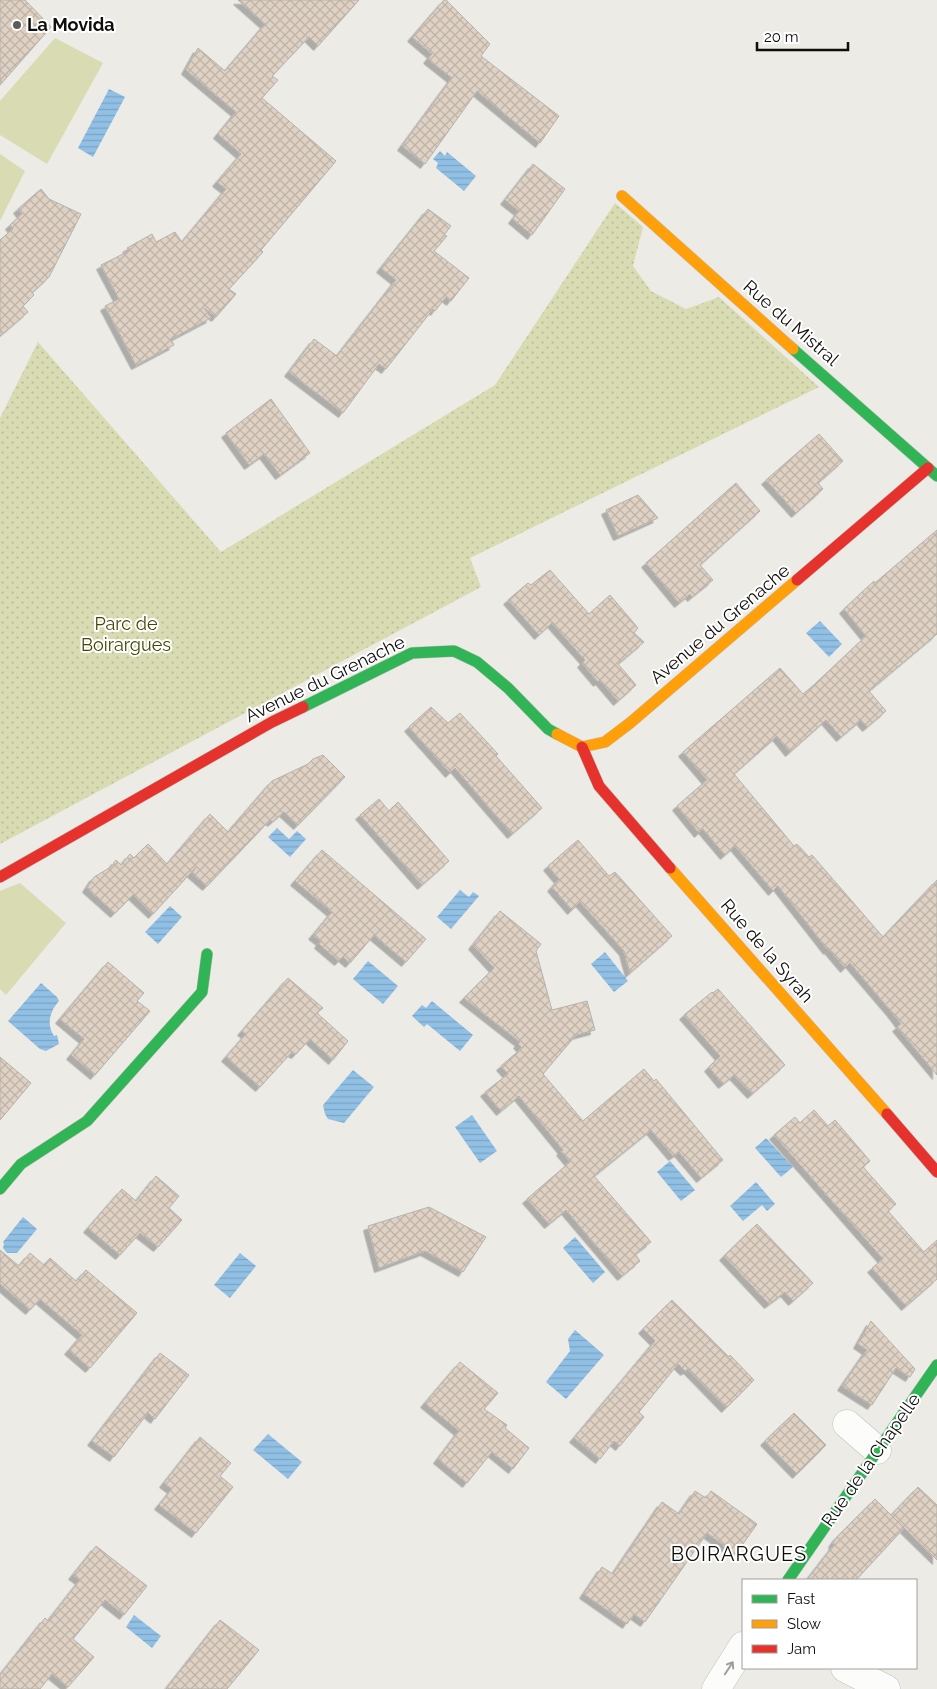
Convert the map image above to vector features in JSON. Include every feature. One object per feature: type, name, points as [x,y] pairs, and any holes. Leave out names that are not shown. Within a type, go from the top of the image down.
[{"type":"street","name":"Rue du Mistral","points":[[622,196],[685,254],[933,472]]},
{"type":"street","name":"Avenue du Grenache","points":[[0,877],[272,722],[412,653],[454,651],[477,662],[508,688],[548,729],[582,747],[605,742],[933,472]]},
{"type":"street","name":"Rue de la Syrah","points":[[582,747],[599,786],[937,1172]]},
{"type":"street","points":[[0,1189],[21,1164],[87,1121],[202,992],[207,954]]},
{"type":"street","name":"Rue de la Chapelle","points":[[789,1579],[937,1365]]},
{"type":"street","points":[[846,1424],[877,1450]]},
{"type":"street","points":[[716,1689],[742,1648]]},
{"type":"street","points":[[847,1669],[886,1689]]},
{"type":"green space","points":[[55,38],[103,63],[47,164],[0,135],[0,101]]},
{"type":"green space","points":[[0,154],[25,171],[0,221]]},
{"type":"green space","name":"Parc de Boirargues","points":[[615,203],[643,227],[633,266],[651,291],[686,309],[719,297],[819,387],[470,558],[481,587],[0,844],[0,418],[38,342],[221,552],[495,385]]},
{"type":"green space","points":[[20,883],[66,923],[6,995],[0,989],[0,891]]},
{"type":"water","points":[[109,89],[125,97],[93,157],[78,148]]},
{"type":"water","points":[[440,151],[445,156],[447,152],[476,176],[464,191],[436,168],[438,163],[433,159]]},
{"type":"water","points":[[820,621],[842,644],[829,657],[806,633]]},
{"type":"water","points":[[277,828],[289,839],[297,831],[306,839],[290,857],[268,837]]},
{"type":"water","points":[[460,890],[469,897],[473,892],[479,896],[451,929],[437,917]]},
{"type":"water","points":[[170,906],[182,917],[158,944],[145,932]]},
{"type":"water","points":[[605,952],[628,981],[614,992],[591,964]]},
{"type":"water","points":[[368,961],[398,986],[383,1004],[353,979]]},
{"type":"water","points":[[41,983],[59,1001],[51,1013],[50,1027],[54,1036],[57,1035],[59,1044],[46,1051],[40,1049],[8,1021]]},
{"type":"water","points":[[432,1001],[473,1035],[460,1051],[427,1024],[424,1027],[412,1016],[422,1005],[426,1008]]},
{"type":"water","points":[[353,1070],[374,1087],[344,1123],[328,1119],[323,1105]]},
{"type":"water","points":[[472,1115],[497,1151],[480,1163],[455,1127]]},
{"type":"water","points":[[766,1138],[793,1167],[781,1177],[755,1148]]},
{"type":"water","points":[[670,1161],[695,1190],[681,1201],[657,1172]]},
{"type":"water","points":[[756,1182],[775,1204],[767,1211],[762,1205],[743,1221],[730,1206]]},
{"type":"water","points":[[23,1217],[37,1229],[17,1253],[7,1253],[3,1248],[3,1242]]},
{"type":"water","points":[[575,1237],[605,1272],[593,1283],[563,1248]]},
{"type":"water","points":[[240,1253],[256,1266],[230,1298],[214,1285]]},
{"type":"water","points":[[575,1330],[604,1355],[566,1399],[546,1382],[570,1351],[568,1339]]},
{"type":"water","points":[[268,1434],[302,1462],[288,1479],[253,1450]]},
{"type":"water","points":[[134,1615],[161,1636],[152,1648],[126,1627]]},
{"type":"building","name":"La Movida","points":[[0,0],[25,0],[51,27],[0,85]]},
{"type":"building","points":[[238,0],[359,0],[318,46],[309,37],[272,76],[278,80],[262,98],[336,161],[261,250],[263,252],[229,289],[236,294],[216,317],[204,308],[211,318],[171,339],[174,345],[136,365],[105,306],[119,299],[101,265],[129,251],[127,248],[152,234],[156,242],[175,232],[182,242],[226,189],[217,182],[241,154],[218,134],[236,112],[186,70],[198,48],[225,71],[265,24]]},
{"type":"building","points":[[444,0],[490,44],[481,56],[559,116],[540,143],[477,91],[425,164],[402,146],[452,78],[428,59],[432,54],[412,37]]},
{"type":"building","points":[[533,164],[565,189],[532,235],[513,219],[519,211],[505,200]]},
{"type":"building","points":[[41,189],[49,199],[81,214],[49,277],[32,293],[34,295],[23,306],[28,312],[0,336],[0,240],[13,229],[10,225],[22,214],[18,209]]},
{"type":"building","points":[[428,209],[451,226],[444,235],[447,236],[434,251],[469,278],[451,301],[446,297],[435,311],[433,309],[386,369],[379,364],[343,413],[289,372],[314,339],[337,356],[396,280],[381,268]]},
{"type":"building","points":[[271,399],[310,453],[280,475],[264,454],[249,465],[226,433]]},
{"type":"building","points":[[819,434],[843,461],[818,483],[823,489],[796,513],[766,480]]},
{"type":"building","points":[[736,483],[760,511],[700,565],[713,580],[692,597],[690,594],[679,603],[646,563]]},
{"type":"building","points":[[638,495],[658,518],[618,536],[606,510]]},
{"type":"building","points":[[937,530],[937,634],[869,691],[886,711],[867,727],[861,720],[841,737],[826,720],[790,752],[777,736],[734,774],[794,846],[797,844],[809,857],[812,855],[883,937],[937,880],[937,1075],[897,1027],[901,1024],[891,1011],[850,963],[845,968],[828,950],[778,886],[773,891],[735,846],[725,855],[703,829],[699,833],[677,806],[707,780],[683,752],[780,668],[803,694],[815,684],[866,636],[844,609],[874,581],[875,583]]},
{"type":"building","points":[[550,570],[589,614],[610,595],[638,628],[634,633],[644,642],[618,664],[636,685],[618,701],[600,680],[598,682],[582,663],[585,660],[552,623],[539,635],[508,600],[528,583],[531,585]]},
{"type":"building","points":[[431,707],[448,723],[460,713],[498,754],[496,756],[542,808],[512,834],[455,768],[450,773],[409,727]]},
{"type":"building","points":[[323,755],[345,777],[298,825],[284,812],[272,822],[270,820],[207,886],[192,873],[197,866],[153,914],[133,895],[115,913],[87,888],[94,877],[111,867],[116,860],[121,865],[130,854],[134,858],[148,844],[167,864],[210,814],[228,832],[272,781]]},
{"type":"building","points":[[379,799],[389,811],[398,802],[449,861],[422,885],[360,815]]},
{"type":"building","points":[[578,840],[609,876],[615,872],[672,936],[630,973],[624,951],[580,902],[572,910],[552,887],[559,879],[548,866]]},
{"type":"building","points":[[322,850],[426,939],[406,962],[374,935],[350,963],[343,957],[339,961],[319,944],[321,941],[313,935],[332,912],[295,881]]},
{"type":"building","points":[[500,911],[541,944],[536,951],[552,1010],[587,1001],[595,1030],[576,1035],[543,1074],[583,1121],[644,1069],[654,1081],[656,1079],[723,1160],[701,1178],[679,1152],[673,1156],[651,1130],[594,1176],[651,1242],[635,1254],[640,1261],[622,1276],[566,1210],[549,1224],[527,1199],[570,1162],[561,1151],[563,1150],[519,1096],[501,1111],[485,1092],[508,1074],[501,1066],[522,1048],[518,1044],[520,1042],[464,998],[494,968],[473,945]]},
{"type":"building","points":[[108,962],[144,993],[137,1001],[150,1011],[95,1075],[71,1055],[84,1039],[60,1019]]},
{"type":"building","points":[[288,978],[323,1008],[317,1013],[348,1041],[333,1060],[310,1039],[296,1054],[292,1052],[260,1087],[226,1057],[246,1034],[242,1031]]},
{"type":"building","points":[[718,989],[785,1065],[752,1094],[734,1075],[723,1084],[709,1067],[720,1056],[684,1015]]},
{"type":"building","points":[[0,1057],[31,1083],[0,1120]]},
{"type":"building","points":[[814,1110],[828,1126],[835,1120],[870,1161],[863,1167],[896,1204],[888,1211],[924,1252],[937,1240],[937,1279],[906,1306],[872,1268],[883,1259],[774,1135],[795,1117],[800,1123]]},
{"type":"building","points":[[156,1176],[179,1196],[169,1208],[182,1220],[158,1247],[140,1233],[120,1255],[88,1228],[122,1189],[136,1201]]},
{"type":"building","points":[[429,1207],[486,1237],[463,1272],[425,1251],[379,1268],[368,1226]]},
{"type":"building","points":[[757,1224],[813,1283],[793,1301],[785,1292],[769,1304],[724,1256]]},
{"type":"building","points":[[0,1250],[19,1266],[30,1253],[44,1265],[50,1258],[76,1281],[86,1270],[137,1313],[90,1368],[69,1350],[82,1335],[40,1299],[30,1310],[0,1284]]},
{"type":"building","points":[[672,1300],[754,1380],[726,1408],[688,1369],[685,1371],[678,1364],[639,1412],[644,1417],[620,1446],[614,1441],[600,1459],[574,1438],[655,1341],[643,1329]]},
{"type":"building","points":[[871,1321],[915,1369],[910,1377],[896,1368],[872,1405],[842,1386],[867,1350],[858,1344]]},
{"type":"building","points":[[160,1353],[189,1375],[155,1419],[148,1413],[114,1457],[92,1441]]},
{"type":"building","points":[[460,1362],[498,1393],[484,1409],[507,1425],[505,1428],[529,1448],[513,1469],[492,1452],[467,1483],[438,1459],[459,1431],[425,1403]]},
{"type":"building","points":[[794,1413],[826,1445],[797,1474],[765,1441]]},
{"type":"building","points":[[200,1437],[231,1463],[220,1476],[233,1487],[196,1533],[159,1505],[172,1489],[164,1483]]},
{"type":"building","points":[[918,1487],[937,1505],[937,1560],[891,1515]]},
{"type":"building","points":[[695,1491],[706,1498],[711,1491],[757,1524],[736,1554],[707,1533],[645,1622],[634,1614],[627,1624],[584,1594],[602,1567],[613,1574],[662,1502],[679,1514]]},
{"type":"building","points":[[875,1499],[904,1528],[857,1579],[808,1579],[834,1545],[833,1543]]},
{"type":"building","points":[[96,1546],[147,1586],[124,1615],[105,1600],[73,1639],[94,1657],[68,1687],[52,1674],[40,1689],[0,1689],[0,1675],[45,1618],[48,1621],[80,1580],[73,1575]]},
{"type":"building","points":[[220,1620],[259,1650],[227,1689],[166,1689]]},
{"type":"traffic: fast","points":[[793,349],[937,476]]},
{"type":"traffic: fast","points":[[303,707],[412,653],[454,651],[477,662],[508,688],[548,729],[557,734]]},
{"type":"traffic: fast","points":[[0,1189],[21,1164],[87,1121],[202,992],[207,954]]},
{"type":"traffic: fast","points":[[789,1579],[937,1365]]},
{"type":"traffic: slow","points":[[622,196],[793,349]]},
{"type":"traffic: slow","points":[[557,734],[582,747],[605,742],[630,723],[797,580]]},
{"type":"traffic: slow","points":[[670,868],[887,1114]]},
{"type":"traffic: jam","points":[[797,580],[928,468]]},
{"type":"traffic: jam","points":[[0,877],[272,722],[303,707]]},
{"type":"traffic: jam","points":[[582,747],[599,786],[670,868]]},
{"type":"traffic: jam","points":[[887,1114],[937,1172]]},
{"type":"place","name":"La Movida","points":[[17,25]]},
{"type":"district","name":"BOIRARGUES","points":[[739,1554]]}]
